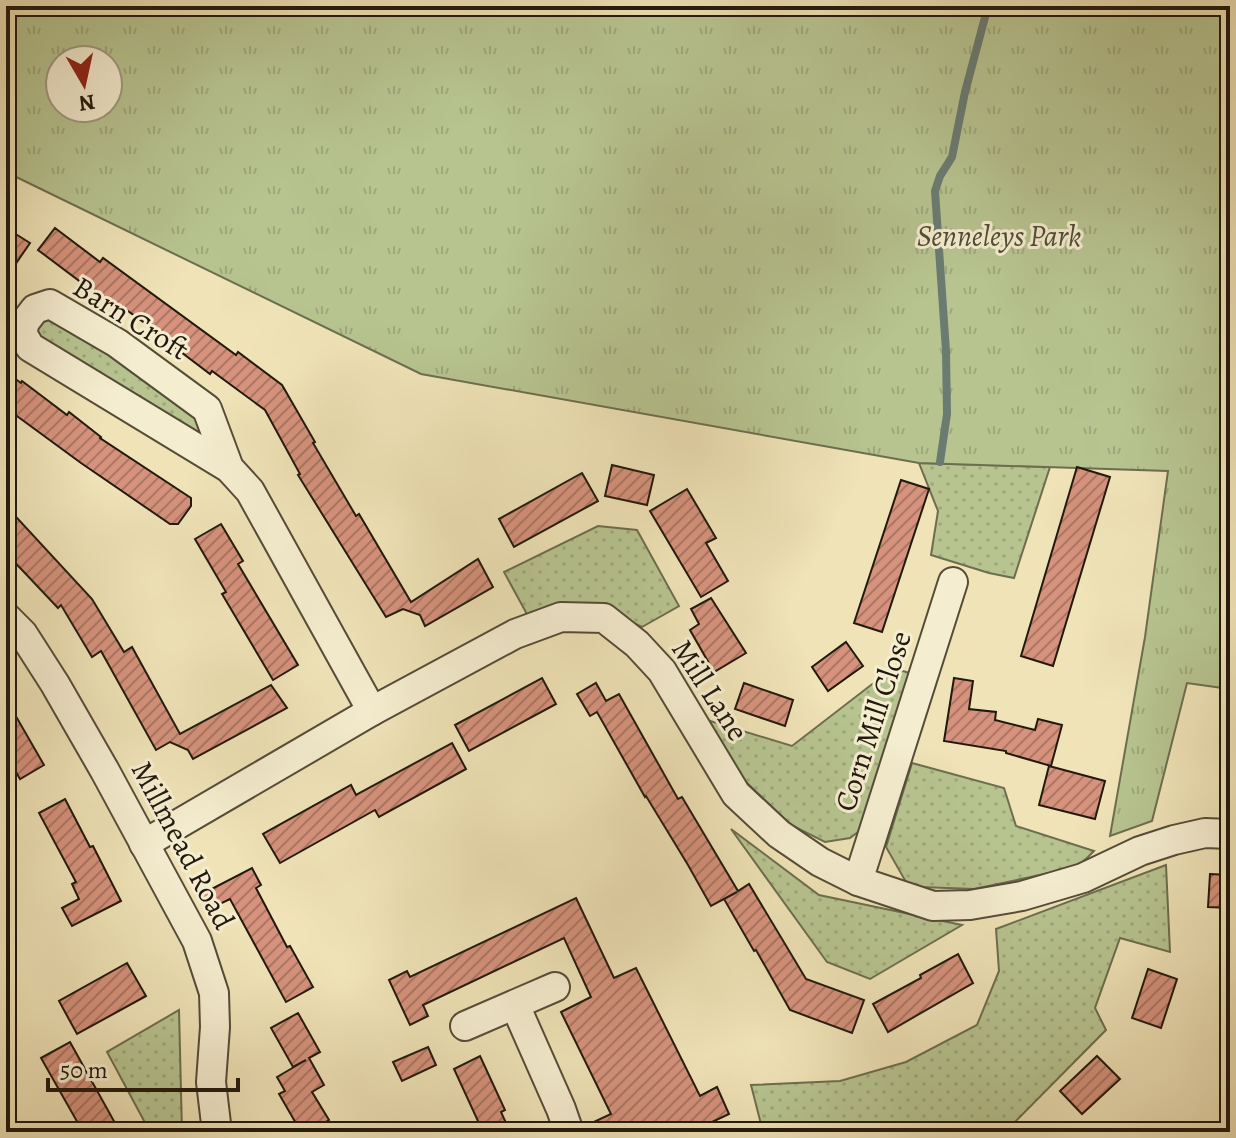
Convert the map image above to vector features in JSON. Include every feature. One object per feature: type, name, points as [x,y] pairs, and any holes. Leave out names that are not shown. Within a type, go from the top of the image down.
[{"type":"street","name":"Barn Croft","points":[[229,468],[207,409],[104,335],[50,304],[35,309],[25,322],[22,333],[30,347],[229,468],[250,491],[372,711]]},
{"type":"street","name":"Corn Mill Close","points":[[858,881],[953,582]]},
{"type":"street","name":"Millmead Road","points":[[6,617],[23,634],[55,684],[197,941],[214,993],[211,1082],[217,1132]]},
{"type":"street","name":"Mill Lane","points":[[144,844],[372,711],[515,634],[561,617],[604,618],[637,644],[662,671],[736,794],[779,834],[820,862],[858,881],[933,906],[970,905],[1022,896],[1083,878],[1140,851],[1174,840],[1205,833],[1230,834]]},
{"type":"street","points":[[465,1026],[555,987]]},
{"type":"street","points":[[515,1005],[569,1132]]},
{"type":"green space","name":"Senneleys Park","points":[[6,6],[1230,6],[1230,689],[1187,683],[1152,821],[1110,836],[1145,637],[1168,471],[919,463],[421,374],[6,172]]},
{"type":"green space","points":[[52,308],[201,412],[220,459],[31,341],[37,309]]},
{"type":"green space","points":[[919,463],[1050,467],[1014,578],[931,555],[938,511]]},
{"type":"green space","points":[[598,526],[637,530],[679,606],[642,627],[629,621],[528,616],[504,572]]},
{"type":"green space","points":[[893,668],[916,675],[866,826],[850,838],[825,842],[791,825],[745,781],[707,720],[792,746]]},
{"type":"green space","points":[[912,763],[1004,788],[1016,826],[1094,851],[1078,867],[974,889],[920,887],[906,882],[886,847]]},
{"type":"green space","points":[[731,829],[819,895],[962,925],[870,979],[827,962]]},
{"type":"green space","points":[[1166,865],[1170,952],[1120,938],[1095,1008],[1106,1030],[1005,1132],[763,1132],[751,1085],[840,1081],[906,1062],[977,1025],[999,971],[996,929]]},
{"type":"green space","points":[[179,1010],[182,1132],[150,1132],[107,1052]]},
{"type":"building","points":[[6,228],[30,243],[6,278]]},
{"type":"building","points":[[55,228],[100,262],[103,258],[282,385],[356,516],[359,514],[411,602],[478,559],[493,587],[425,626],[420,615],[403,609],[386,617],[298,475],[265,410],[212,371],[210,374],[125,309],[122,313],[38,250]]},
{"type":"building","points":[[6,372],[67,415],[69,412],[100,438],[191,498],[191,506],[178,524],[170,524],[6,408]]},
{"type":"building","points":[[612,465],[654,475],[647,505],[605,496]]},
{"type":"building","points":[[1077,467],[1110,477],[1053,666],[1021,656]]},
{"type":"building","points":[[582,473],[598,501],[514,547],[499,519]]},
{"type":"building","points":[[901,480],[929,489],[882,632],[854,623]]},
{"type":"building","points":[[687,489],[716,538],[706,543],[728,581],[701,597],[650,511]]},
{"type":"building","points":[[6,506],[92,599],[124,652],[132,647],[180,734],[271,685],[287,708],[193,759],[188,750],[170,742],[156,750],[101,651],[92,657],[61,605],[58,608],[6,553]]},
{"type":"building","points":[[221,524],[243,561],[238,564],[298,665],[273,680],[222,594],[226,592],[195,539]]},
{"type":"building","points":[[711,598],[746,653],[714,672],[690,630],[699,624],[691,609]]},
{"type":"building","points":[[846,642],[863,666],[828,691],[812,667]]},
{"type":"building","points":[[542,678],[556,704],[469,751],[455,725]]},
{"type":"building","points":[[954,678],[973,681],[969,709],[996,712],[995,720],[1035,730],[1038,719],[1062,725],[1051,766],[1006,751],[944,741]]},
{"type":"building","points":[[596,683],[606,701],[619,694],[678,799],[682,797],[738,891],[749,884],[806,979],[864,1000],[852,1033],[790,1010],[724,899],[711,906],[597,712],[590,716],[577,694]]},
{"type":"building","points":[[744,683],[793,700],[785,726],[735,709]]},
{"type":"building","points":[[6,699],[44,765],[20,779],[6,754]]},
{"type":"building","points":[[452,743],[466,769],[379,817],[375,810],[280,863],[263,834],[351,785],[356,795]]},
{"type":"building","points":[[1049,766],[1105,781],[1095,819],[1039,805]]},
{"type":"building","points":[[65,799],[121,901],[72,926],[62,908],[79,899],[72,884],[76,882],[39,813]]},
{"type":"building","points":[[252,868],[261,885],[256,888],[287,947],[290,946],[313,987],[286,1002],[230,899],[207,910],[200,895]]},
{"type":"building","points":[[1210,874],[1230,875],[1230,908],[1208,907]]},
{"type":"building","points":[[576,898],[614,978],[636,968],[700,1096],[717,1087],[729,1114],[691,1132],[586,1132],[585,1126],[611,1114],[561,1012],[591,997],[564,938],[423,1005],[428,1016],[410,1025],[389,980],[407,971],[410,977]]},
{"type":"building","points":[[958,954],[973,983],[888,1032],[873,1004]]},
{"type":"building","points":[[127,963],[146,996],[77,1034],[59,1001]]},
{"type":"building","points":[[1148,969],[1177,979],[1161,1028],[1132,1018]]},
{"type":"building","points":[[298,1013],[320,1052],[309,1058],[324,1085],[312,1092],[329,1120],[308,1132],[301,1132],[279,1094],[285,1091],[277,1077],[306,1060],[293,1067],[271,1028]]},
{"type":"building","points":[[70,1042],[120,1132],[83,1132],[41,1058]]},
{"type":"building","points":[[428,1047],[436,1065],[402,1081],[393,1062]]},
{"type":"building","points":[[480,1056],[505,1110],[501,1112],[510,1132],[483,1132],[454,1069]]},
{"type":"building","points":[[1097,1056],[1120,1079],[1082,1114],[1060,1091]]},
{"type":"waterway","points":[[940,462],[947,414],[946,351],[935,191],[952,157],[965,92],[988,6]]}]
